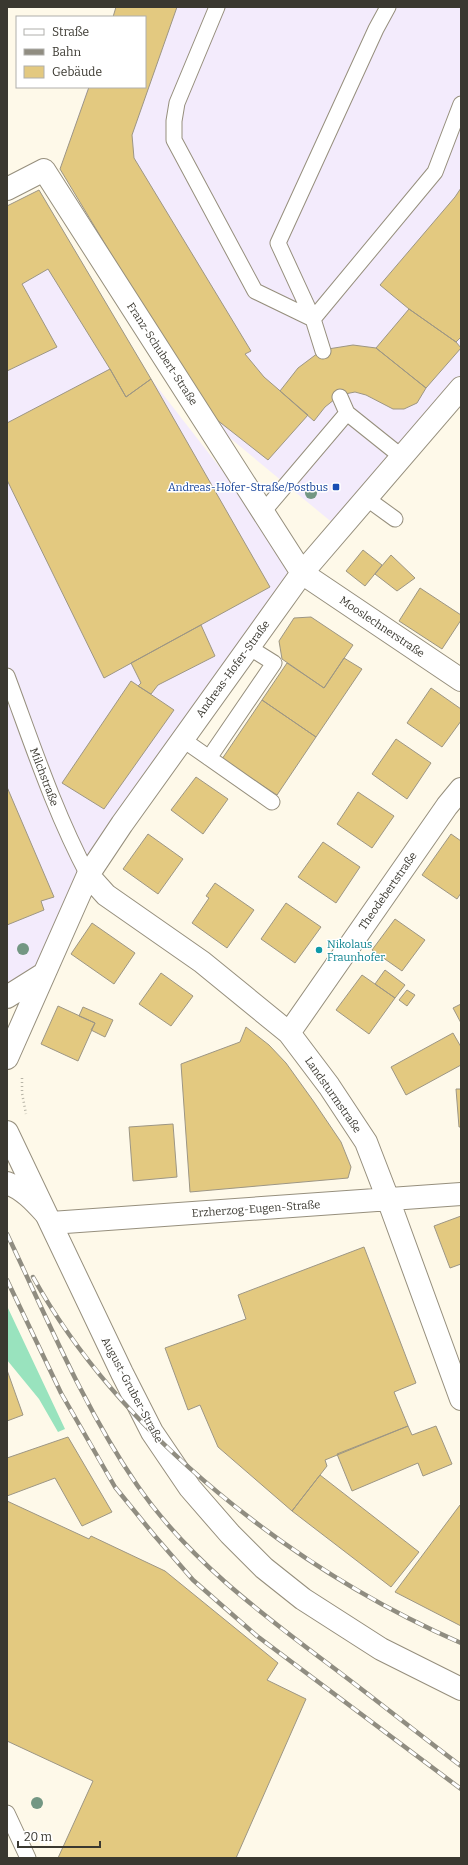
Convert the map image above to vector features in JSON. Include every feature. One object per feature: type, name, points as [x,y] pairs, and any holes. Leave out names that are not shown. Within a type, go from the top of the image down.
[{"type":"street","name":"Franz-Schubert-Straße","points":[[7,189],[44,170],[302,573]]},
{"type":"street","name":"Andreas-Hofer-Straße","points":[[7,1058],[88,875],[182,738],[250,648],[302,573],[461,388]]},
{"type":"street","name":"Mooslechnerstraße","points":[[302,573],[461,680]]},
{"type":"street","name":"Theodebertstraße","points":[[289,1033],[454,811],[461,789]]},
{"type":"street","name":"Landsturmstraße","points":[[88,875],[106,894],[202,962],[289,1033],[329,1086],[366,1142],[461,1399]]},
{"type":"street","points":[[7,997],[42,976]]},
{"type":"street","name":"August-Gruber-Straße","points":[[7,1132],[122,1373],[152,1432],[190,1488],[230,1534],[264,1568],[298,1595],[341,1625],[381,1650],[461,1689]]},
{"type":"street","points":[[7,1183],[15,1186],[32,1199],[49,1219]]},
{"type":"street","name":"Erzherzog-Eugen-Straße","points":[[49,1219],[461,1194]]},
{"type":"lane","points":[[217,7],[177,103],[174,121],[174,140],[255,291],[313,319]]},
{"type":"lane","points":[[323,351],[313,319],[278,243],[388,7]]},
{"type":"lane","points":[[313,319],[435,172],[461,104]]},
{"type":"lane","points":[[340,396],[347,413],[402,456]]},
{"type":"lane","points":[[263,512],[347,413]]},
{"type":"lane","points":[[366,498],[395,519]]},
{"type":"lane","points":[[209,758],[274,663],[250,648]]},
{"type":"lane","name":"Milchstraße","points":[[7,676],[50,794],[74,848],[88,875]]},
{"type":"lane","points":[[182,738],[272,802]]},
{"type":"lane","points":[[7,1813],[28,1858]]},
{"type":"path","points":[[22,1074],[22,1093],[25,1113],[28,1120]]},
{"type":"shaded area","points":[[116,7],[461,7],[461,388],[340,529],[213,424],[60,169],[88,88],[146,88],[146,16],[113,16]]},
{"type":"shaded area","points":[[39,190],[151,379],[302,573],[163,767],[42,975],[7,991],[7,206]]},
{"type":"green space","points":[[7,1306],[65,1429],[58,1432],[39,1399],[7,1360]]},
{"type":"building","points":[[116,7],[177,7],[132,135],[134,158],[251,351],[245,354],[264,377],[308,415],[268,460],[212,416],[191,387],[60,169],[89,88],[146,88],[146,16],[113,16]]},
{"type":"building","points":[[461,188],[461,337],[456,342],[409,309],[380,285]]},
{"type":"building","points":[[39,190],[151,379],[126,397],[48,269],[22,284],[57,347],[7,371],[7,206]]},
{"type":"building","points":[[409,309],[456,342],[461,348],[426,388],[376,348]]},
{"type":"building","points":[[353,345],[376,348],[426,388],[417,403],[404,409],[393,409],[366,395],[355,392],[345,394],[335,399],[325,407],[314,421],[280,391],[298,368],[318,353],[328,349]]},
{"type":"building","points":[[110,369],[126,397],[151,379],[270,587],[104,678],[7,480],[7,423]]},
{"type":"building","points":[[363,550],[382,565],[365,586],[346,571]]},
{"type":"building","points":[[391,555],[415,578],[397,591],[375,574]]},
{"type":"building","points":[[420,588],[461,615],[461,620],[442,649],[399,621]]},
{"type":"building","points":[[311,617],[353,645],[324,688],[282,659],[279,641],[294,618]]},
{"type":"building","points":[[201,625],[215,656],[158,685],[151,694],[138,686],[141,683],[131,663]]},
{"type":"building","points":[[344,658],[362,669],[316,737],[262,700],[287,663],[324,688]]},
{"type":"building","points":[[131,681],[174,710],[104,809],[62,783]]},
{"type":"building","points":[[431,688],[461,709],[461,721],[442,747],[407,723]]},
{"type":"building","points":[[262,700],[316,737],[277,795],[222,759]]},
{"type":"building","points":[[396,739],[431,763],[407,799],[372,774]]},
{"type":"building","points":[[196,777],[228,799],[203,834],[171,810]]},
{"type":"building","points":[[7,787],[54,897],[41,901],[44,910],[7,925]]},
{"type":"building","points":[[358,792],[394,816],[372,848],[337,824]]},
{"type":"building","points":[[148,834],[183,859],[158,894],[123,869]]},
{"type":"building","points":[[451,834],[461,841],[461,893],[457,899],[422,875]]},
{"type":"building","points":[[323,842],[360,867],[336,903],[298,877]]},
{"type":"building","points":[[215,883],[254,910],[227,948],[192,923],[209,898],[206,896]]},
{"type":"building","points":[[286,903],[321,927],[295,963],[261,939]]},
{"type":"building","points":[[395,919],[425,940],[402,971],[372,950]]},
{"type":"building","points":[[92,923],[135,953],[114,984],[71,954]]},
{"type":"building","points":[[385,970],[405,985],[395,998],[375,984]]},
{"type":"building","points":[[161,973],[193,996],[171,1026],[139,1004]]},
{"type":"building","points":[[362,975],[395,998],[369,1034],[336,1010]]},
{"type":"building","points":[[407,990],[415,995],[407,1006],[399,1000]]},
{"type":"building","points":[[461,1004],[461,1023],[453,1008]]},
{"type":"building","points":[[58,1006],[95,1023],[78,1061],[41,1044]]},
{"type":"building","points":[[83,1007],[113,1020],[105,1037],[91,1030],[95,1023],[79,1016]]},
{"type":"building","points":[[246,1027],[269,1045],[286,1063],[314,1102],[341,1142],[351,1167],[348,1178],[190,1192],[181,1064],[240,1042]]},
{"type":"building","points":[[453,1033],[461,1047],[461,1065],[406,1095],[391,1067]]},
{"type":"building","points":[[456,1089],[461,1089],[461,1127],[459,1127]]},
{"type":"building","points":[[173,1124],[177,1177],[133,1181],[129,1127]]},
{"type":"building","points":[[461,1216],[461,1264],[450,1268],[434,1226]]},
{"type":"building","points":[[364,1247],[416,1383],[394,1392],[408,1426],[325,1460],[327,1466],[292,1511],[218,1447],[200,1405],[188,1410],[165,1348],[246,1319],[238,1295]]},
{"type":"building","points":[[7,1370],[23,1415],[7,1421]]},
{"type":"building","points":[[408,1426],[412,1435],[436,1426],[452,1464],[423,1476],[418,1463],[352,1491],[337,1454]]},
{"type":"building","points":[[68,1437],[112,1512],[82,1526],[55,1478],[7,1496],[7,1458]]},
{"type":"building","points":[[320,1475],[419,1552],[391,1587],[292,1511]]},
{"type":"building","points":[[7,1501],[89,1539],[91,1536],[165,1571],[278,1663],[267,1680],[306,1699],[236,1858],[58,1858],[93,1781],[7,1741]]},
{"type":"building","points":[[460,1505],[461,1506],[461,1626],[395,1592]]},
{"type":"railway","points":[[7,1234],[83,1394],[118,1456],[158,1513],[205,1564],[230,1587],[461,1766]]},
{"type":"railway","points":[[33,1277],[70,1335],[114,1391],[164,1444],[218,1493],[276,1537],[337,1578],[399,1613],[461,1643]]},
{"type":"railway","points":[[7,1280],[61,1393],[115,1487],[193,1580],[257,1636],[461,1789]]},
{"type":"place","name":"Andreas-Hofer-Straße/Postbus","points":[[336,487]]},
{"type":"place","name":"Nikolaus Fraunhofer","points":[[319,950]]}]
